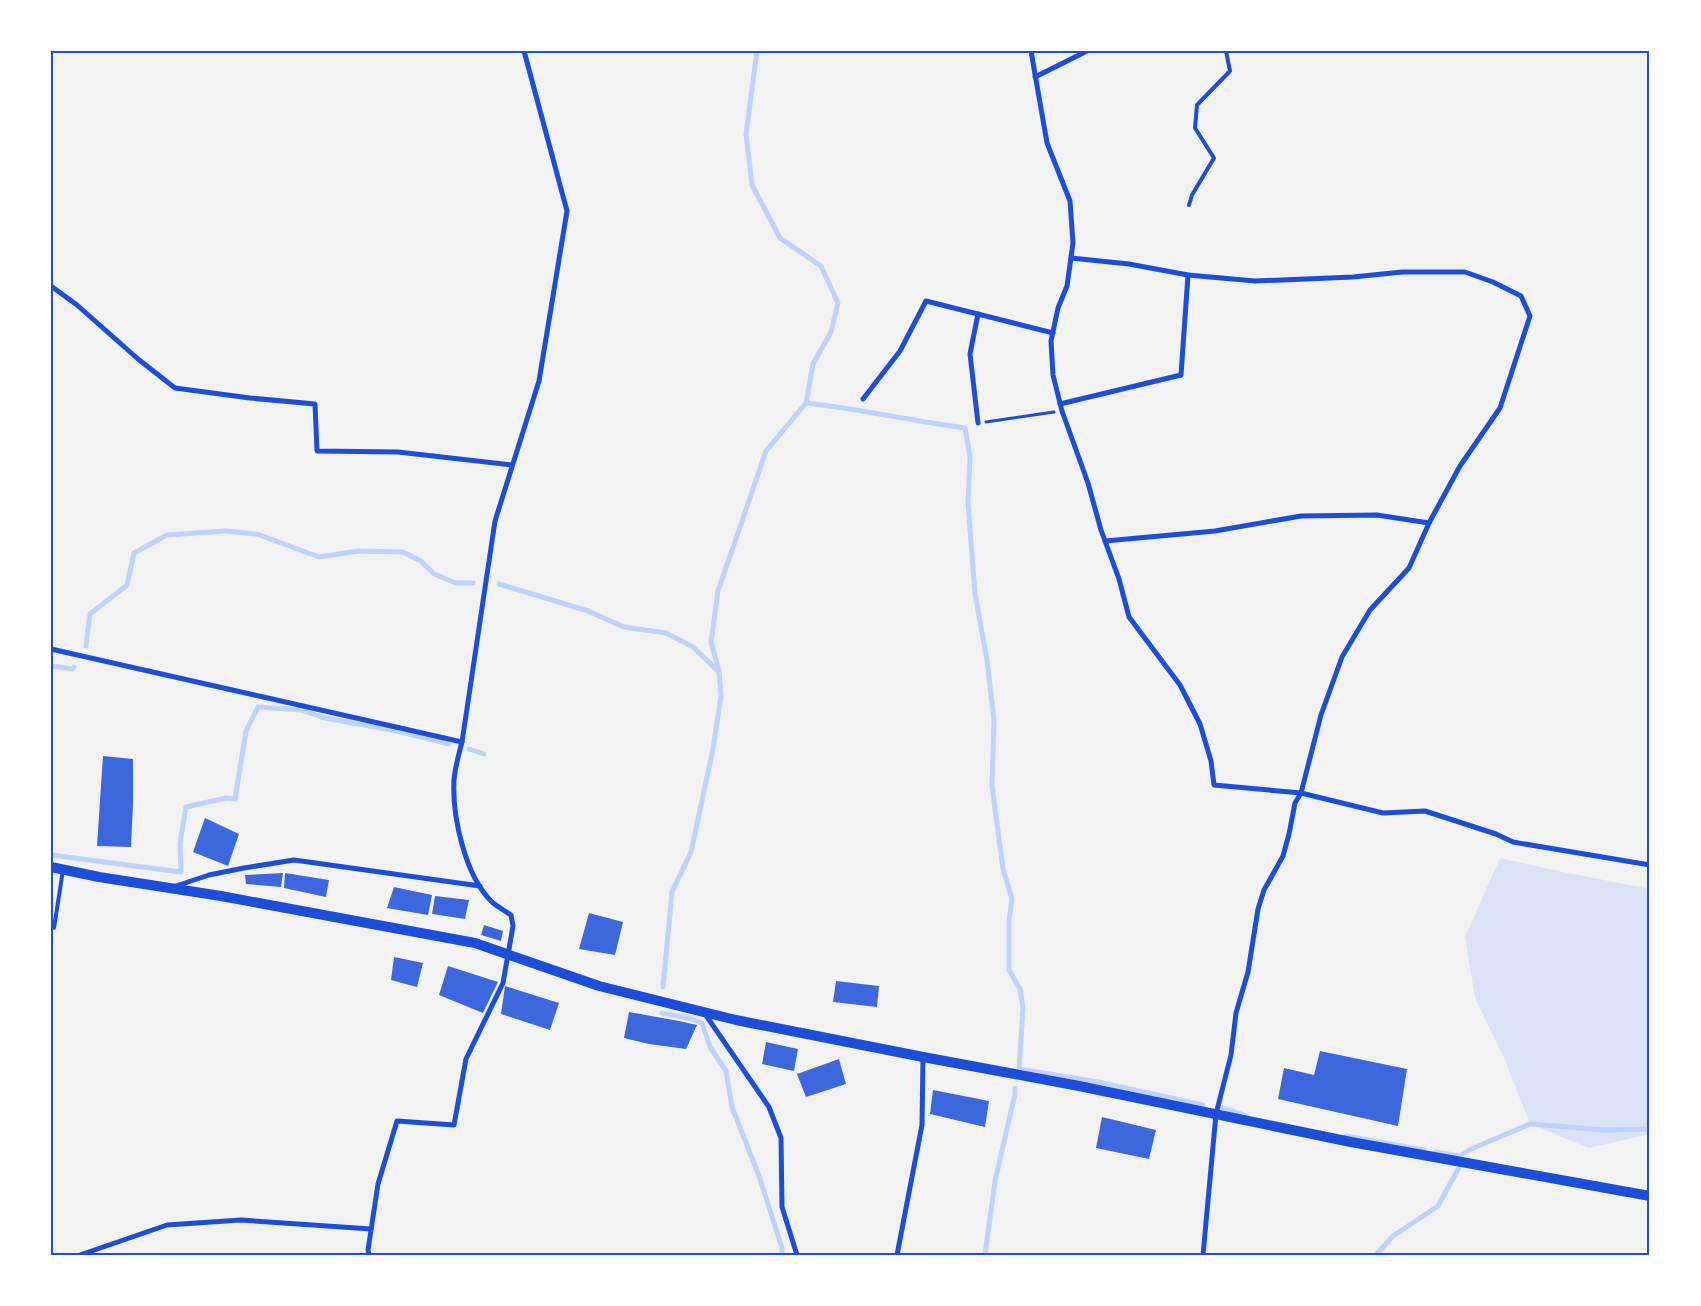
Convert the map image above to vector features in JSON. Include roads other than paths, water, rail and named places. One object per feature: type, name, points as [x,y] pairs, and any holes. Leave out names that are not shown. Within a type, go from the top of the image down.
[{"type":"main road","points":[[51,867],[99,877],[221,896],[475,944],[600,986],[736,1020],[1080,1086],[1351,1142],[1650,1196]]},
{"type":"street","points":[[369,1255],[368,1250],[378,1184],[396,1121],[454,1125],[466,1059],[503,983],[513,926],[511,915],[492,901],[480,886],[468,865],[456,815],[454,798],[455,772],[462,742],[495,521],[539,381],[567,212],[524,51]]},
{"type":"street","points":[[1031,51],[1047,143],[1070,201],[1073,243],[1071,258],[1067,286],[1058,308],[1051,342],[1053,374],[1060,404],[1088,483],[1119,579],[1129,617],[1180,685],[1200,724],[1211,761],[1214,785],[1301,793],[1382,813],[1425,812],[1496,834],[1512,842],[1650,864]]},
{"type":"street","points":[[1036,77],[1087,51]]},
{"type":"street","points":[[1071,258],[1129,264],[1188,275],[1255,281],[1353,277],[1402,272],[1466,272],[1493,282],[1521,296],[1530,316],[1500,408],[1460,466],[1429,523],[1409,568],[1370,610],[1342,657],[1321,715],[1301,793],[1295,803],[1283,856],[1264,890],[1258,909],[1248,972],[1236,1014],[1231,1055],[1216,1114],[1203,1255]]},
{"type":"street","points":[[1060,404],[1181,375],[1188,275]]},
{"type":"street","points":[[51,286],[77,305],[138,359],[175,388],[315,404],[317,451],[398,452],[512,465]]},
{"type":"street","points":[[863,399],[900,351],[926,301],[1053,332]]},
{"type":"street","points":[[978,314],[970,354],[978,423]]},
{"type":"street","points":[[1105,540],[1215,531],[1301,516],[1377,515],[1429,523]]},
{"type":"street","points":[[51,649],[462,742]]},
{"type":"street","points":[[170,888],[209,875],[294,860],[480,886]]},
{"type":"street","points":[[703,1012],[769,1108],[781,1138],[782,1207],[797,1255]]},
{"type":"street","points":[[897,1255],[922,1124],[923,1057]]},
{"type":"street","points":[[80,1255],[167,1225],[241,1220],[371,1229]]},
{"type":"lane","points":[[1188,205],[1214,158],[1195,128],[1197,105],[1230,70],[1226,51]]},
{"type":"lane","points":[[54,928],[62,870]]},
{"type":"waterway","points":[[663,987],[672,892],[691,852],[713,749],[721,696],[719,671],[711,642],[718,591],[766,451],[806,403],[813,364],[831,332],[838,303],[821,266],[780,238],[752,185],[746,134],[757,51]]},
{"type":"waterway","points":[[806,403],[965,428],[970,457],[968,503],[975,594],[987,660],[994,720],[992,786],[1003,869],[1012,899],[1009,921],[1009,970],[1020,989],[1023,1008],[1019,1069],[1098,1082],[1203,1105]]},
{"type":"waterway","points":[[86,646],[90,614],[127,585],[134,553],[167,535],[226,531],[257,534],[319,557],[358,551],[403,552],[421,561],[434,574],[456,583],[473,583]]},
{"type":"waterway","points":[[499,584],[588,611],[624,627],[666,633],[693,647],[718,671]]},
{"type":"waterway","points":[[51,666],[73,669],[74,667]]},
{"type":"waterway","points":[[51,855],[181,872],[180,843],[186,807],[226,798],[235,799],[246,731],[258,707],[301,710],[325,718],[397,731],[449,744]]},
{"type":"waterway","points":[[469,749],[484,754]]},
{"type":"waterway","points":[[662,1013],[689,1018],[702,1023],[710,1047],[726,1071],[732,1107],[759,1176],[782,1248],[782,1255]]},
{"type":"waterway","points":[[985,1255],[995,1181],[1015,1088]]},
{"type":"waterway","points":[[1220,1107],[1247,1116]]},
{"type":"waterway","points":[[1435,1152],[1460,1156],[1471,1149],[1530,1124],[1605,1130],[1650,1129]]},
{"type":"waterway","points":[[1346,1136],[1424,1150]]},
{"type":"waterway","points":[[1376,1255],[1393,1236],[1438,1206],[1462,1162]]}]
